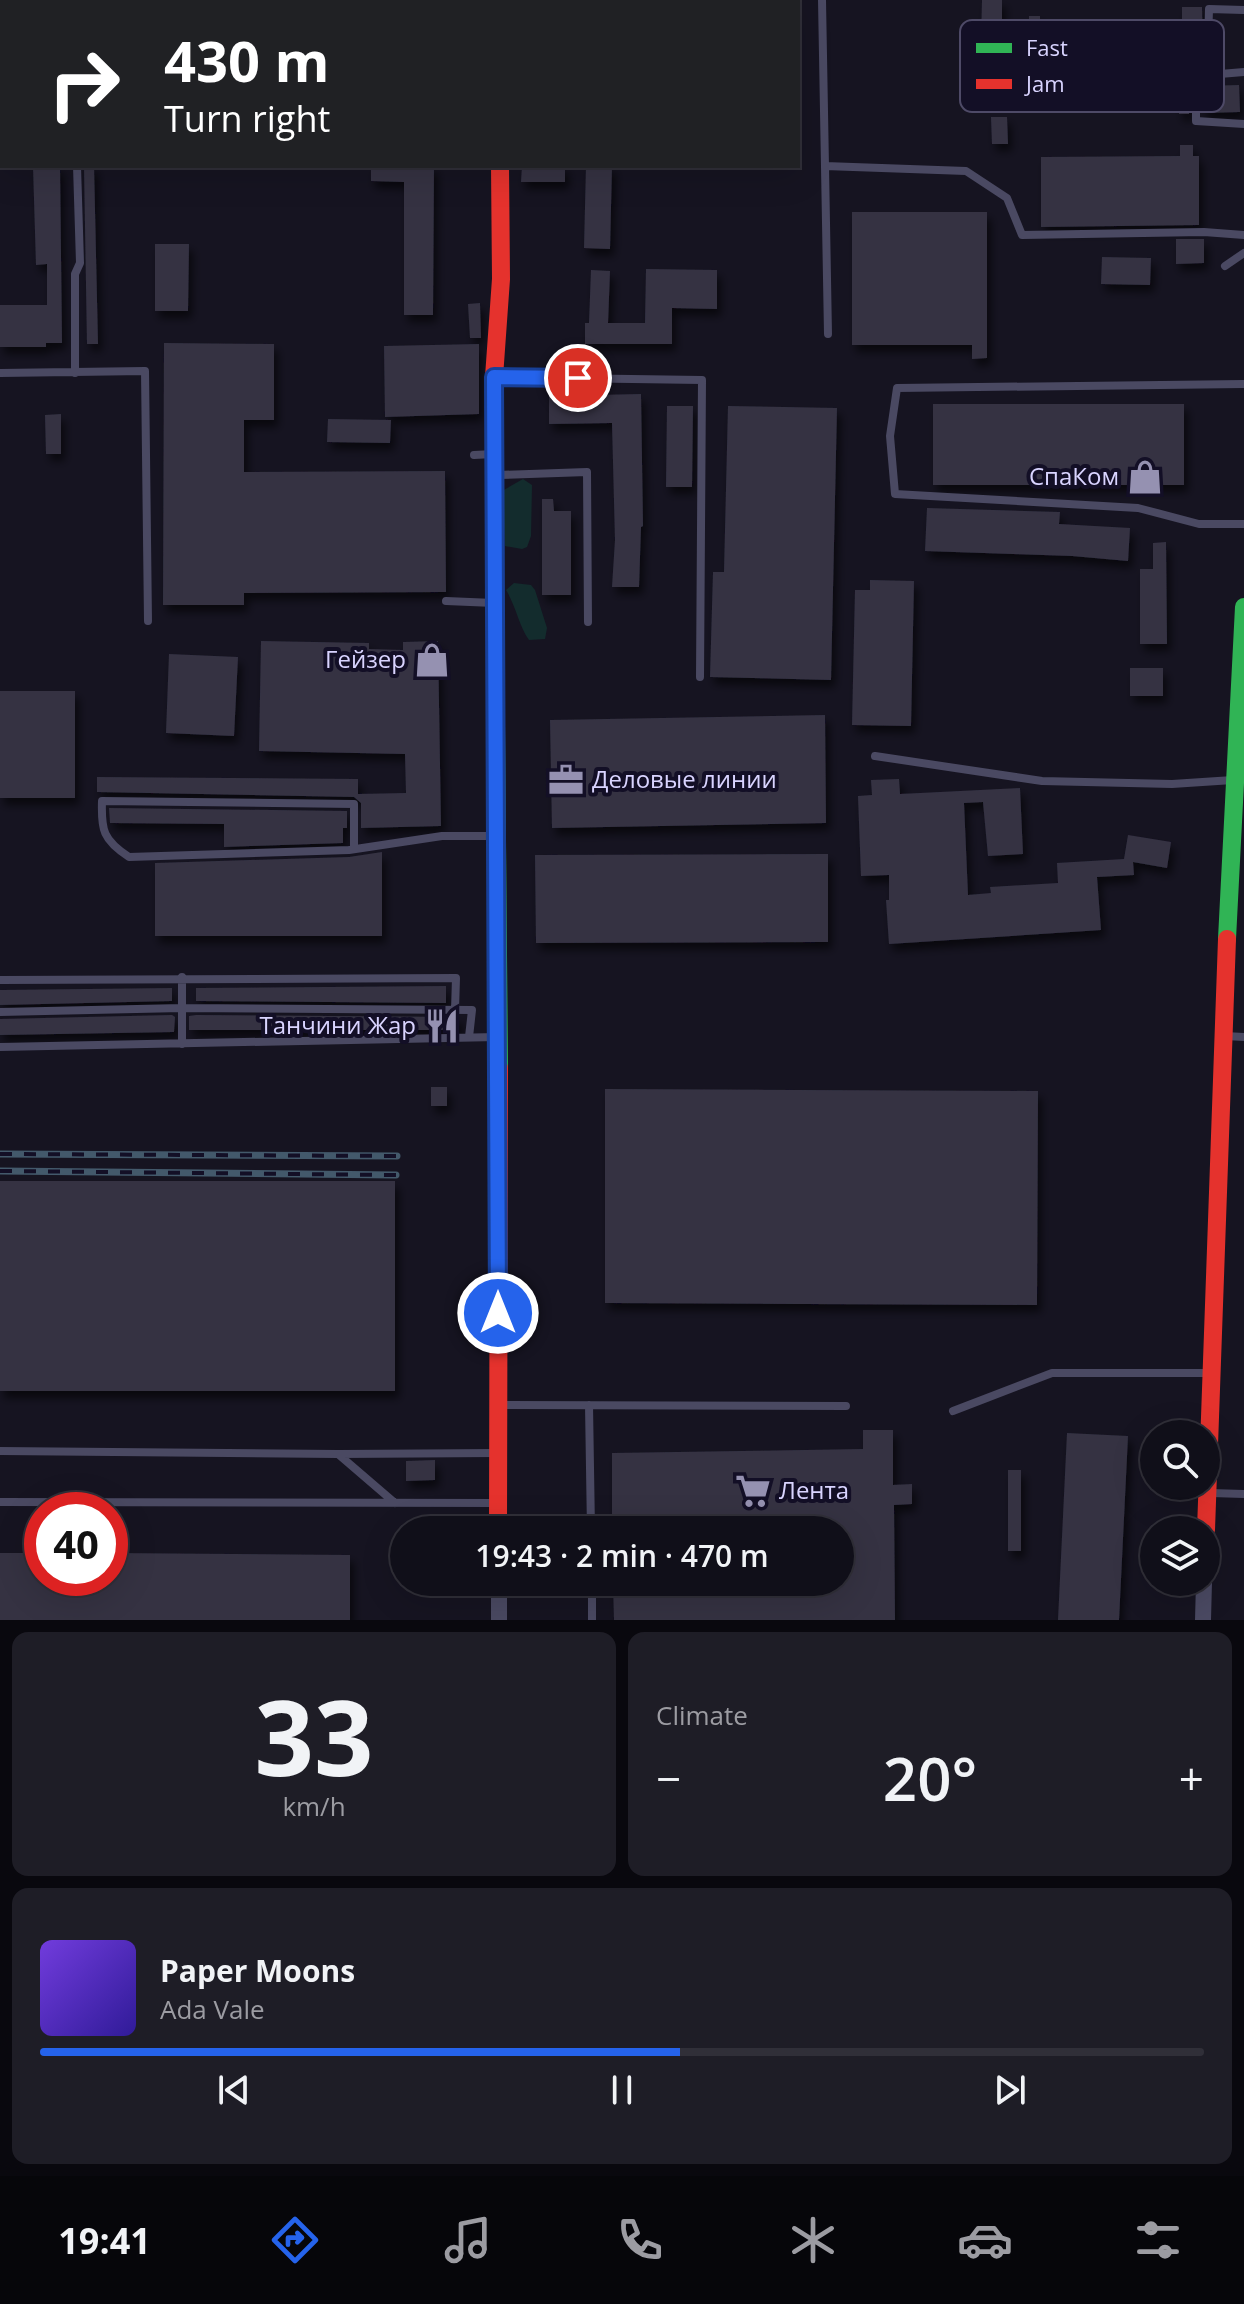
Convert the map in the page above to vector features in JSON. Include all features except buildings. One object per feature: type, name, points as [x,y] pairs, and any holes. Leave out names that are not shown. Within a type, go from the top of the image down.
[{"type":"street","points":[[498,1516],[494,377],[501,279],[500,168]]},
{"type":"street","points":[[1208,1420],[1233,779],[1241,720],[1244,607]]},
{"type":"street","points":[[499,1596],[499,1620]]},
{"type":"street","points":[[1203,1620],[1204,1596]]},
{"type":"lane","points":[[822,0],[828,334]]},
{"type":"lane","points":[[1209,20],[1209,9],[1244,10]]},
{"type":"lane","points":[[1224,74],[1244,72]]},
{"type":"lane","points":[[1196,112],[1196,121],[1244,124]]},
{"type":"lane","points":[[825,166],[966,171],[1007,198],[1022,235],[1204,232],[1244,235]]},
{"type":"lane","points":[[75,373],[75,274],[80,263],[77,168]]},
{"type":"lane","points":[[1225,266],[1244,253]]},
{"type":"lane","points":[[0,373],[145,371],[148,621]]},
{"type":"lane","points":[[494,377],[702,380],[700,677]]},
{"type":"lane","points":[[1244,384],[897,388],[890,436],[895,494],[1138,508],[1199,524],[1244,524]]},
{"type":"lane","points":[[474,455],[494,454]]},
{"type":"lane","points":[[494,476],[587,472],[588,622]]},
{"type":"lane","points":[[446,601],[495,603]]},
{"type":"lane","points":[[875,756],[1042,781],[1172,784],[1233,779]]},
{"type":"lane","points":[[354,849],[354,804],[102,801],[101,824],[105,835],[113,847],[129,857],[354,849],[442,836],[497,836]]},
{"type":"lane","points":[[182,977],[182,1044]]},
{"type":"lane","points":[[0,980],[456,978],[455,1010]]},
{"type":"lane","points":[[0,1012],[182,1008],[472,1010],[469,1037]]},
{"type":"lane","points":[[1222,1036],[1244,1037]]},
{"type":"lane","points":[[0,1047],[498,1037]]},
{"type":"lane","points":[[953,1411],[1052,1373],[1209,1373]]},
{"type":"lane","points":[[498,1405],[846,1406]]},
{"type":"lane","points":[[589,1405],[591,1516]]},
{"type":"lane","points":[[0,1451],[498,1453]]},
{"type":"lane","points":[[338,1454],[396,1503]]},
{"type":"lane","points":[[1220,1493],[1244,1494]]},
{"type":"lane","points":[[0,1502],[498,1503]]},
{"type":"lane","points":[[592,1596],[592,1620]]},
{"type":"green space","points":[[523,479],[532,485],[531,536],[527,547],[522,549],[505,546],[502,491]]},
{"type":"green space","points":[[514,583],[531,585],[535,590],[547,628],[545,639],[529,640],[506,590]]},
{"type":"railway","points":[[0,1154],[397,1156]]},
{"type":"railway","points":[[0,1171],[396,1175]]},
{"type":"traffic: fast","points":[[494,496],[499,1068]]},
{"type":"traffic: fast","points":[[1227,939],[1244,607]]},
{"type":"traffic: jam","points":[[494,496],[494,377],[501,279],[500,168]]},
{"type":"traffic: jam","points":[[1206,1516],[1227,939]]},
{"type":"traffic: jam","points":[[498,1516],[499,1068]]},
{"type":"place","name":"СпаКом","points":[[1145,477]]},
{"type":"place","name":"Гейзер","points":[[432,660]]},
{"type":"place","name":"Деловые линии","points":[[566,780]]},
{"type":"place","name":"Танчини Жар","points":[[442,1026]]},
{"type":"place","name":"Лента","points":[[753,1491]]},
{"type":"route","points":[[498,1313],[499,950],[494,377],[578,378]]}]
